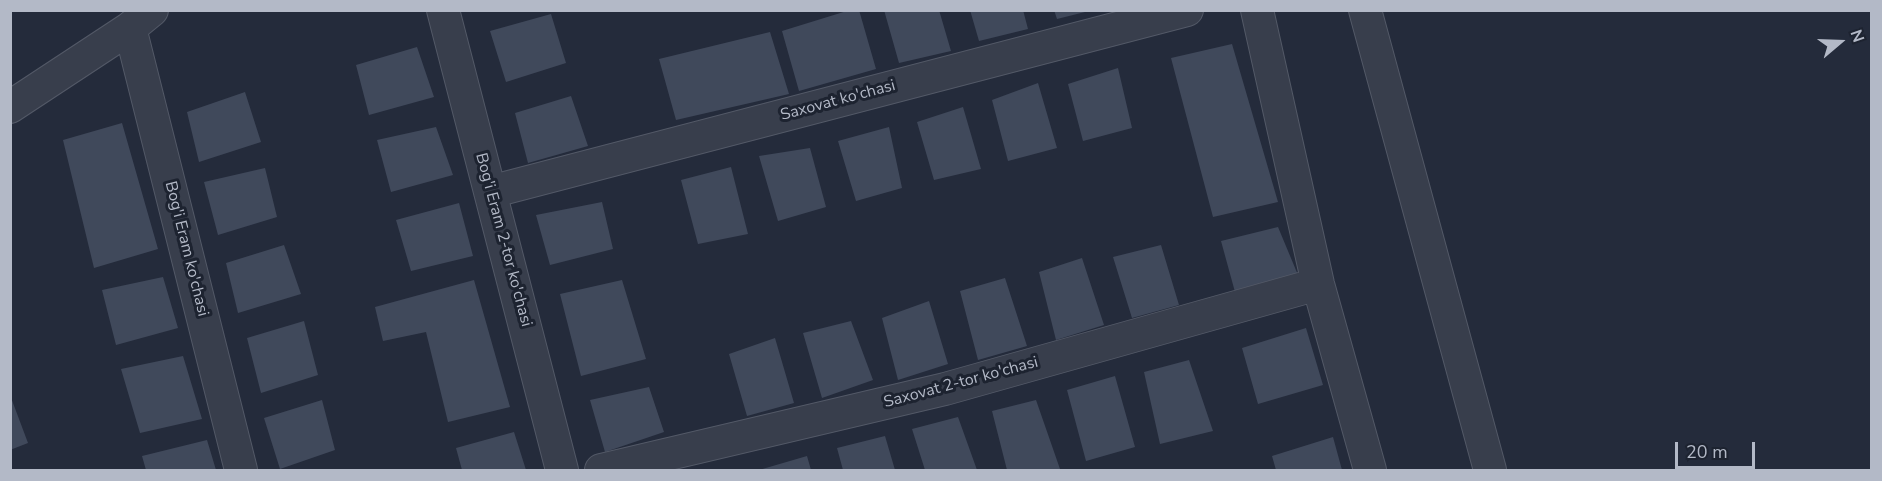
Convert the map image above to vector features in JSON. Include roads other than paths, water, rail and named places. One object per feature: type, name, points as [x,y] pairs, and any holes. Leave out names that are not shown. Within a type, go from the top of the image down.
[{"type":"street","name":"Bog'i Eram 2-tor ko'chasi","points":[[443,10],[562,471]]},
{"type":"street","name":"Saxovat ko'chasi","points":[[490,192],[1187,10]]},
{"type":"street","points":[[1257,10],[1318,284],[1370,471]]},
{"type":"street","points":[[1365,10],[1490,471]]},
{"type":"street","points":[[10,107],[141,19]]},
{"type":"street","name":"Bog'i Eram ko'chasi","points":[[141,19],[241,471]]},
{"type":"street","name":"Saxovat 2-tor ko'chasi","points":[[601,471],[945,389],[1318,284]]}]
